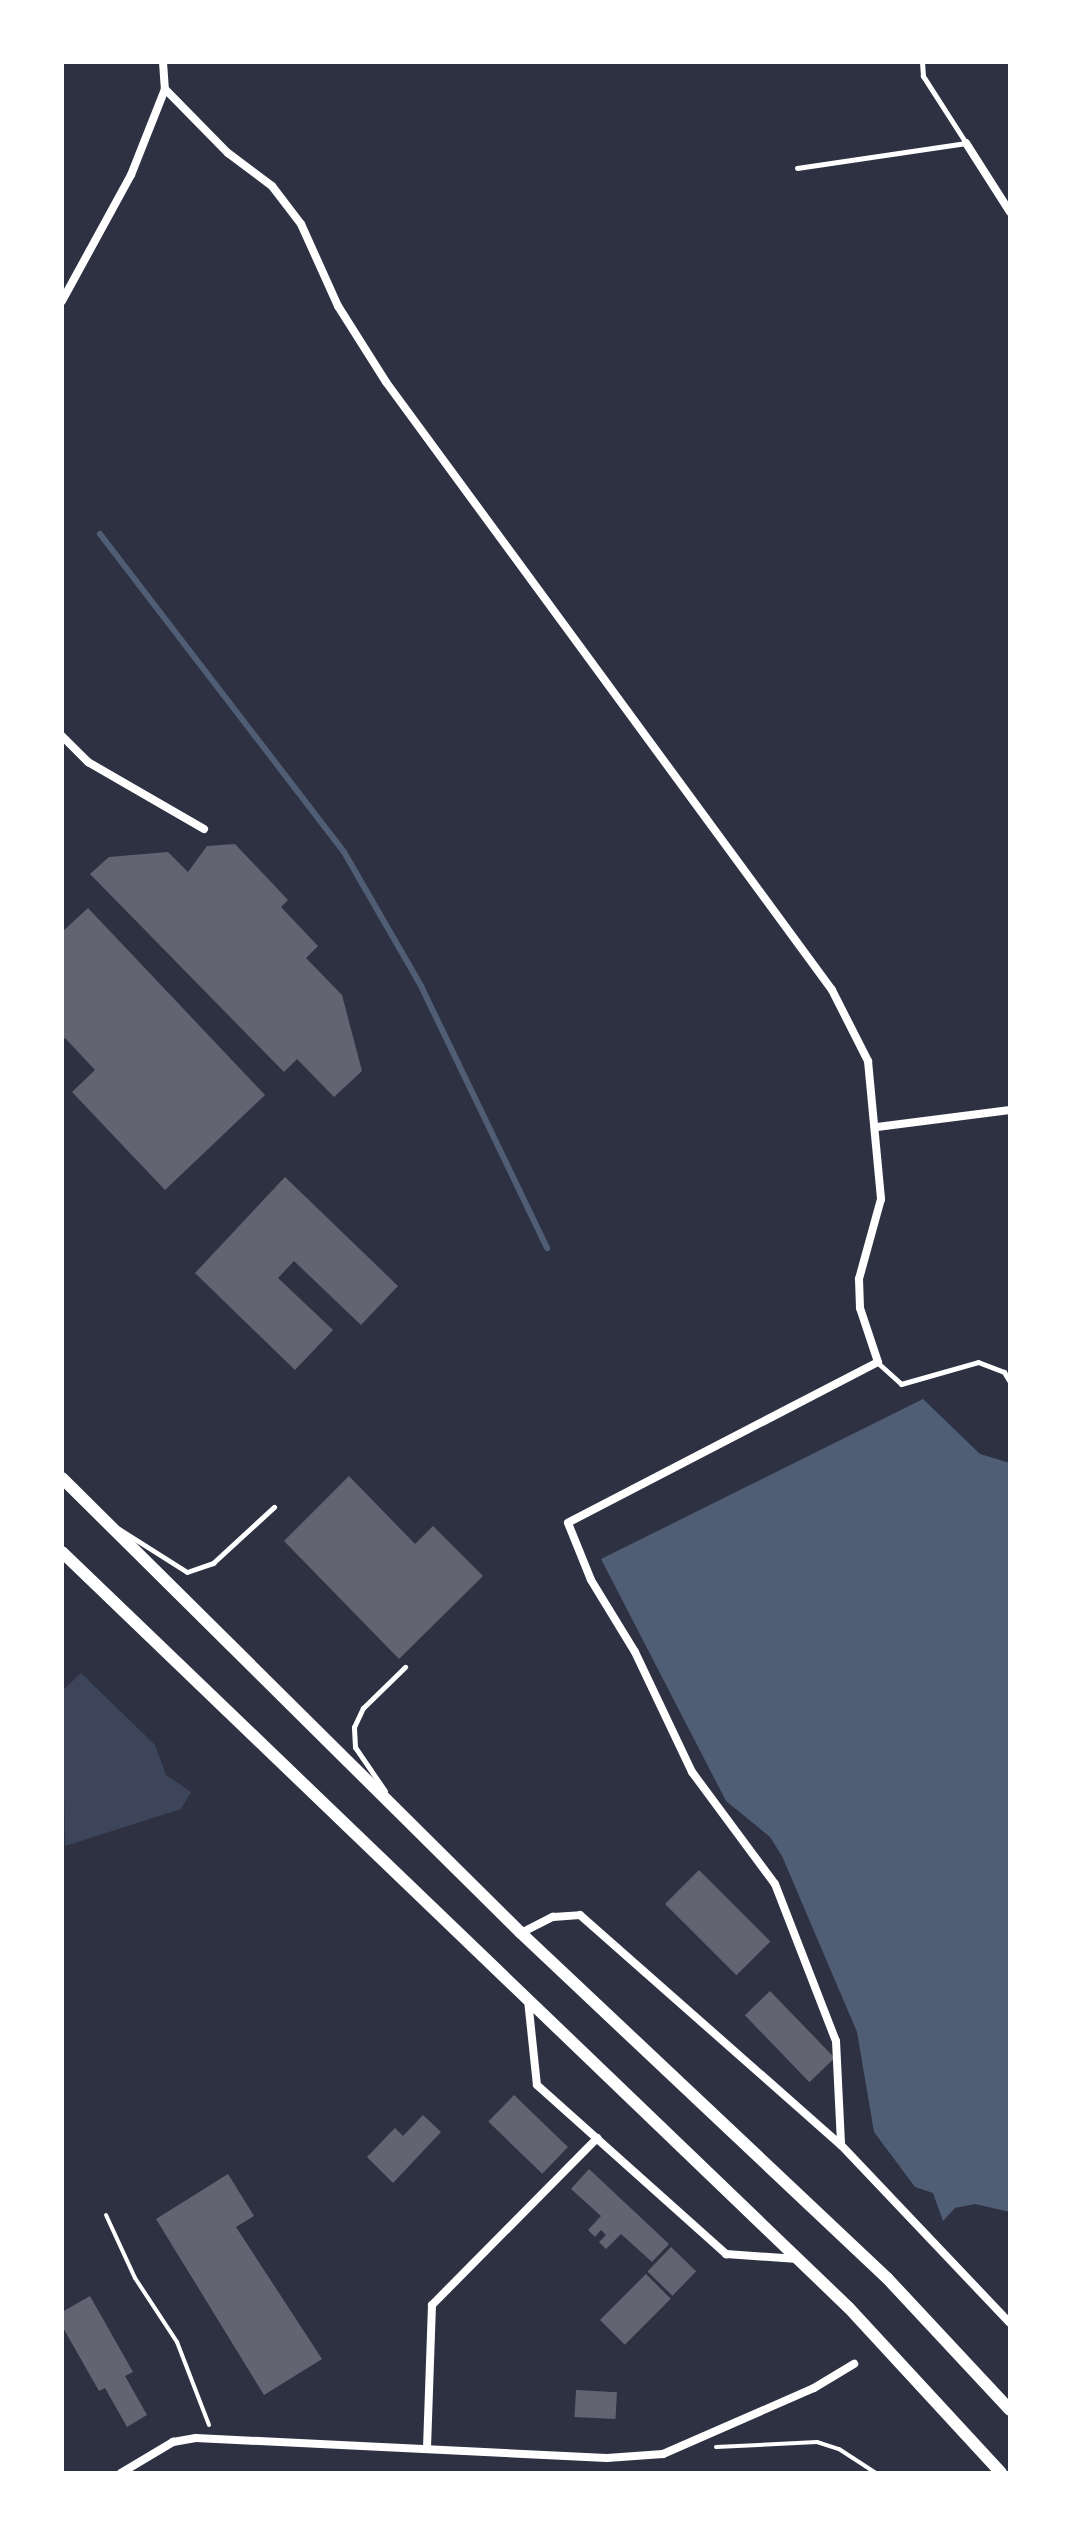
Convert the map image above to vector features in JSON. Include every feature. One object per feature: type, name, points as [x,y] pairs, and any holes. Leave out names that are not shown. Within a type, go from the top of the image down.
[{"type":"main road","points":[[62,1478],[521,1933],[887,2278],[1010,2410]]},
{"type":"main road","points":[[62,1552],[798,2259],[1001,2473]]},
{"type":"street","points":[[62,301],[131,175],[165,89],[163,62]]},
{"type":"street","points":[[165,89],[228,153],[265,179],[301,224],[338,306],[386,382],[832,990],[868,1061],[877,1127],[881,1199],[859,1279],[860,1308],[878,1362],[568,1523],[591,1580],[635,1652],[692,1772],[775,1884],[836,2041],[841,2145]]},
{"type":"street","points":[[966,143],[1010,212]]},
{"type":"street","points":[[62,736],[88,762],[204,829]]},
{"type":"street","points":[[877,1127],[1010,1110]]},
{"type":"street","points":[[521,1933],[553,1917],[580,1915],[841,2145],[1010,2323]]},
{"type":"street","points":[[528,1999],[537,2085],[726,2254],[798,2259]]},
{"type":"street","points":[[427,2448],[432,2305],[597,2138]]},
{"type":"street","points":[[981,2309],[990,2302]]},
{"type":"street","points":[[121,2473],[173,2442],[214,2438],[636,2458],[694,2442],[814,2388],[854,2364]]},
{"type":"lane","points":[[797,168],[966,143],[923,76],[922,62]]},
{"type":"lane","points":[[878,1362],[901,1384],[978,1362],[1004,1372],[1010,1382]]},
{"type":"lane","points":[[108,1523],[187,1572],[213,1563],[274,1507]]},
{"type":"lane","points":[[399,1812],[355,1747],[354,1727],[363,1708],[405,1667]]},
{"type":"path","points":[[106,2215],[135,2278],[177,2342],[214,2438]]},
{"type":"path","points":[[694,2442],[716,2447],[817,2442],[839,2449],[876,2473]]},
{"type":"shaded area","points":[[923,1399],[980,1454],[1010,1463],[1010,2212],[975,2204],[955,2208],[943,2221],[933,2193],[915,2187],[874,2132],[857,2032],[782,1856],[770,1837],[726,1801],[601,1559]]},
{"type":"shaded area","points":[[81,1673],[155,1745],[166,1775],[191,1792],[181,1809],[65,1846],[62,1691]]},
{"type":"building","points":[[235,844],[288,900],[281,907],[318,946],[306,958],[342,995],[362,1071],[334,1097],[297,1059],[284,1072],[90,874],[109,857],[168,852],[188,872],[207,846]]},
{"type":"building","points":[[88,908],[265,1095],[165,1190],[72,1092],[95,1070],[65,1038],[62,1041],[62,932]]},
{"type":"building","points":[[285,1177],[398,1286],[361,1325],[294,1261],[278,1278],[333,1330],[295,1370],[195,1273]]},
{"type":"building","points":[[349,1476],[415,1544],[433,1526],[483,1576],[399,1659],[284,1541]]},
{"type":"building","points":[[699,1870],[770,1941],[736,1975],[665,1904]]},
{"type":"building","points":[[770,1991],[835,2058],[809,2082],[745,2015]]},
{"type":"building","points":[[514,2095],[568,2147],[542,2174],[488,2122]]},
{"type":"building","points":[[423,2115],[441,2132],[393,2183],[367,2157],[395,2128],[403,2136]]},
{"type":"building","points":[[589,2169],[669,2244],[652,2262],[621,2234],[606,2249],[599,2242],[606,2235],[601,2230],[595,2237],[588,2230],[601,2216],[571,2189]]},
{"type":"building","points":[[228,2174],[254,2216],[236,2227],[322,2359],[264,2395],[156,2219]]},
{"type":"building","points":[[671,2247],[696,2271],[673,2296],[647,2271]]},
{"type":"building","points":[[646,2274],[671,2299],[625,2345],[600,2320]]},
{"type":"building","points":[[90,2296],[133,2372],[125,2376],[147,2415],[127,2427],[105,2388],[99,2391],[62,2326],[62,2312]]},
{"type":"building","points":[[576,2390],[617,2392],[616,2419],[575,2417]]},
{"type":"waterway","points":[[100,534],[344,852],[421,986],[547,1248]]}]
